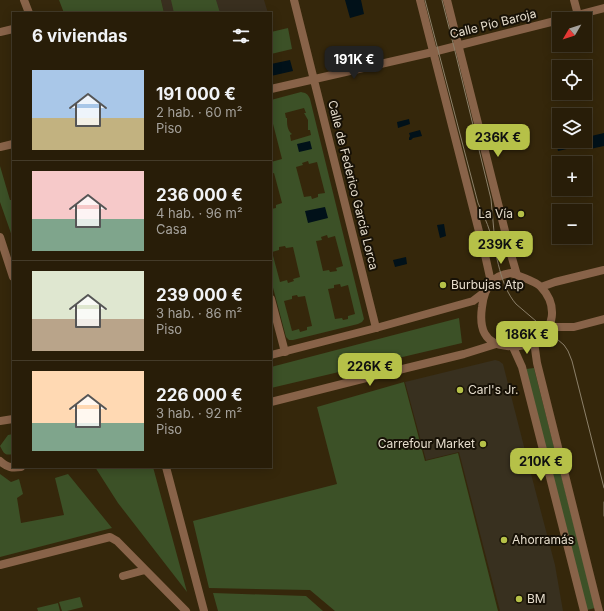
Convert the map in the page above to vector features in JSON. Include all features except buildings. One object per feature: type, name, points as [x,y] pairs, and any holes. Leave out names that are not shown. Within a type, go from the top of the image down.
[{"type":"street","points":[[24,0],[29,12]]},
{"type":"street","name":"Calle de Federico García Lorca","points":[[294,0],[376,328]]},
{"type":"street","points":[[420,0],[491,282]]},
{"type":"street","points":[[448,0],[517,275]]},
{"type":"street","points":[[574,0],[577,12]]},
{"type":"street","name":"Calle Pío Baroja","points":[[589,12],[604,8]]},
{"type":"street","name":"Calle Pío Baroja","points":[[272,89],[433,52],[552,21]]},
{"type":"street","points":[[0,32],[12,29]]},
{"type":"street","points":[[0,147],[12,144]]},
{"type":"street","points":[[0,237],[12,274]]},
{"type":"street","points":[[541,287],[604,270]]},
{"type":"street","points":[[511,273],[517,275],[541,287],[548,298],[551,306],[552,317],[549,327],[544,334],[534,342],[522,346],[514,347],[496,344],[484,334],[481,318],[483,299],[491,282],[496,278],[511,273]]},
{"type":"street","points":[[272,355],[473,301],[486,291]]},
{"type":"street","points":[[272,304],[285,352]]},
{"type":"street","points":[[549,327],[574,327],[604,319]]},
{"type":"street","points":[[534,342],[537,363],[599,611]]},
{"type":"street","points":[[272,402],[464,354],[496,344]]},
{"type":"street","points":[[514,347],[522,367],[584,611]]},
{"type":"street","points":[[0,421],[12,420]]},
{"type":"street","points":[[0,461],[4,465],[11,468]]},
{"type":"street","points":[[0,471],[11,468]]},
{"type":"street","points":[[166,468],[204,611]]},
{"type":"street","points":[[0,566],[110,538],[116,541],[186,611]]},
{"type":"street","points":[[123,576],[145,570]]},
{"type":"shaded area","points":[[161,0],[264,0],[268,12],[164,12]]},
{"type":"shaded area","points":[[345,0],[361,0],[364,14],[350,18]]},
{"type":"shaded area","points":[[290,60],[293,71],[272,76],[272,64]]},
{"type":"shaded area","points":[[409,119],[410,124],[398,128],[397,122]]},
{"type":"shaded area","points":[[420,130],[422,136],[409,140],[409,133]]},
{"type":"shaded area","points":[[604,133],[604,146],[590,149],[592,148],[592,136]]},
{"type":"shaded area","points":[[310,141],[312,149],[299,152],[297,144]]},
{"type":"shaded area","points":[[557,148],[571,148],[558,151]]},
{"type":"shaded area","points":[[325,207],[328,218],[308,223],[305,211]]},
{"type":"shaded area","points":[[444,224],[446,236],[440,238],[437,225]]},
{"type":"shaded area","points":[[406,257],[407,264],[395,267],[393,260]]},
{"type":"shaded area","points":[[495,360],[503,364],[555,565],[563,611],[500,611],[459,452],[426,460],[405,382]]},
{"type":"green space","points":[[59,0],[161,0],[164,12],[64,12]]},
{"type":"green space","points":[[171,0],[216,0],[220,12],[174,12]]},
{"type":"green space","points":[[288,28],[292,49],[272,54],[272,32]]},
{"type":"green space","points":[[301,92],[307,94],[310,99],[364,319],[358,324],[293,340],[289,340],[286,337],[272,284],[272,252],[272,209],[276,208],[276,205],[282,203],[274,173],[272,174],[272,162],[282,159],[272,120],[272,100]],"holes":[[[304,108],[306,113],[304,113],[308,120],[308,130],[310,130],[311,135],[291,141],[290,135],[292,134],[288,129],[285,113]],[[308,161],[309,164],[317,162],[325,193],[318,194],[318,197],[312,199],[311,196],[304,197],[296,167],[303,165],[302,163]],[[327,235],[328,238],[335,236],[343,266],[336,268],[337,271],[323,271],[316,241],[322,240],[321,237]],[[279,247],[293,247],[300,277],[293,279],[294,281],[288,283],[287,280],[280,282],[272,252],[279,250]],[[340,284],[341,287],[348,285],[355,314],[348,316],[348,319],[335,319],[328,289],[334,288],[334,285]],[[292,296],[305,296],[312,326],[307,327],[307,330],[300,332],[299,329],[292,331],[284,301],[292,299]]]},
{"type":"green space","points":[[0,166],[10,200],[12,200],[12,236],[0,202]]},
{"type":"green space","points":[[459,318],[462,343],[272,388],[272,367]]},
{"type":"green space","points":[[534,368],[595,608],[587,610],[526,369]]},
{"type":"green space","points":[[404,382],[425,461],[458,453],[498,611],[335,611],[310,590],[209,588],[193,521],[337,484],[317,407]]},
{"type":"green space","points":[[12,434],[12,454],[10,455],[3,452],[0,446],[8,435]]},
{"type":"green space","points":[[96,468],[153,468],[187,592],[118,503]]},
{"type":"green space","points":[[0,474],[11,482],[19,479],[23,494],[17,498],[21,523],[64,515],[55,478],[68,474],[112,528],[0,557]]},
{"type":"green space","points":[[213,593],[306,596],[323,611],[218,611]]},
{"type":"green space","points":[[80,597],[83,607],[62,611],[59,602]]},
{"type":"green space","points":[[58,603],[60,611],[38,611],[37,608]]},
{"type":"tram line","points":[[425,0],[478,203],[493,241],[502,279],[510,296],[516,304],[564,345],[568,351],[572,361],[604,488]]},
{"type":"tram line","points":[[442,0],[491,199],[494,232]]},
{"type":"tram line","points":[[604,502],[604,516]]},
{"type":"place","name":"La Vía","points":[[521,214]]},
{"type":"place","name":"Burbujas Atp","points":[[443,285]]},
{"type":"place","name":"Carl's Jr.","points":[[460,390]]},
{"type":"place","name":"Carrefour Market","points":[[483,444]]},
{"type":"place","name":"Ahorramás","points":[[504,540]]},
{"type":"place","name":"BM","points":[[519,599]]}]
